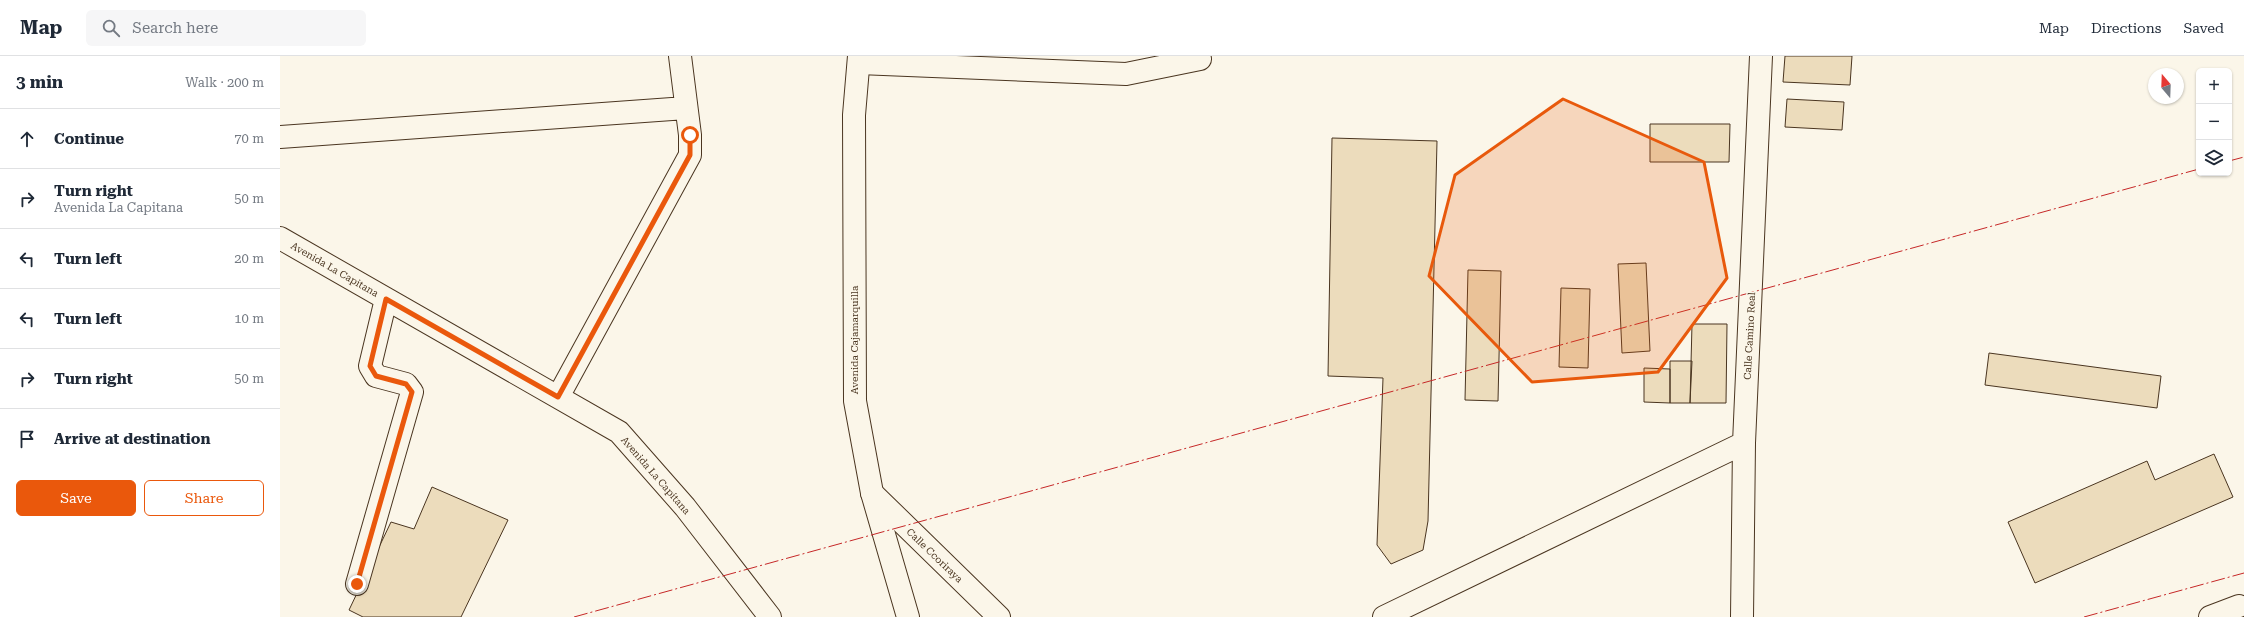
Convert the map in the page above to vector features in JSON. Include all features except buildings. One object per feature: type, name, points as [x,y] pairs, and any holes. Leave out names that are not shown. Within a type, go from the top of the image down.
[{"type":"street","points":[[558,397],[690,155],[690,135],[680,56]]},
{"type":"street","name":"Calle Camino Real","points":[[1742,617],[1744,443],[1761,56]]},
{"type":"street","points":[[859,60],[1126,74],[1200,59]]},
{"type":"street","name":"Avenida Cajamarquilla","points":[[859,60],[854,115],[855,401],[872,493],[908,617]]},
{"type":"street","points":[[280,137],[686,108]]},
{"type":"street","name":"Avenida La Capitana","points":[[280,238],[619,432],[685,507],[770,617]]},
{"type":"street","points":[[357,584],[412,392],[406,384],[376,376],[370,366],[386,299]]},
{"type":"street","points":[[1384,617],[1744,443]]},
{"type":"street","name":"Calle Ccoriraya","points":[[872,493],[999,617]]},
{"type":"street","points":[[2210,617],[2240,606]]},
{"type":"highlighted area","points":[[1563,99],[1704,162],[1727,278],[1658,372],[1532,382],[1429,276],[1455,175]]},
{"type":"power","points":[[2232,160],[2244,157]]},
{"type":"power","points":[[574,617],[2196,170]]},
{"type":"power","points":[[2084,617],[2244,573]]},
{"type":"route","points":[[357,584],[412,392],[406,384],[376,376],[370,366],[386,299],[558,397],[690,155],[690,135]]}]
